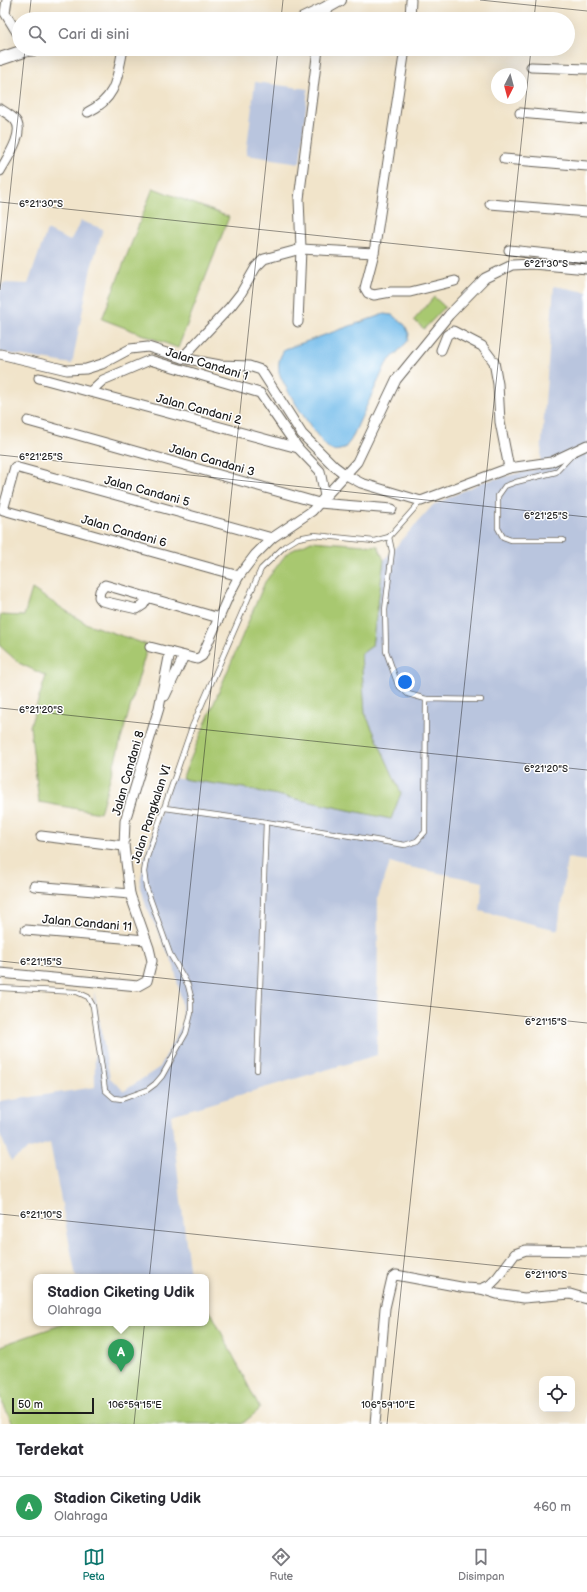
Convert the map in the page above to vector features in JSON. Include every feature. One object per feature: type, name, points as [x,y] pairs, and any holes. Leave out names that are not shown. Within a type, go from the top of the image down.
[{"type":"street","points":[[7,0],[3,13],[12,26]]},
{"type":"street","points":[[325,12],[340,0]]},
{"type":"street","points":[[411,12],[412,0]]},
{"type":"street","points":[[1,55],[12,53]]},
{"type":"street","points":[[88,112],[100,107],[116,85],[122,56]]},
{"type":"street","points":[[298,322],[301,249],[299,199],[317,56]]},
{"type":"street","points":[[404,56],[374,253],[365,288],[368,293],[374,295],[391,292],[410,292],[455,281]]},
{"type":"street","points":[[531,66],[587,69]]},
{"type":"street","points":[[0,109],[16,120],[18,136],[0,171]]},
{"type":"street","points":[[520,113],[587,120]]},
{"type":"street","points":[[504,159],[587,166]]},
{"type":"street","points":[[490,204],[587,212]]},
{"type":"street","points":[[182,358],[230,307],[241,293],[256,267],[264,259],[301,249],[374,253]]},
{"type":"street","points":[[509,250],[587,258]]},
{"type":"street","points":[[150,647],[196,659],[202,656],[239,576],[255,555],[272,538],[312,511],[357,462],[396,380],[448,315],[485,278],[512,265],[533,264],[587,268]]},
{"type":"street","points":[[441,350],[447,335],[453,331],[482,346],[494,362],[498,384],[500,422],[509,468]]},
{"type":"street","points":[[0,354],[67,370],[86,369],[102,364],[130,349],[148,347],[182,358],[220,365],[249,366],[261,370],[302,434],[334,466],[361,484],[420,502],[509,468],[551,462],[583,447]]},
{"type":"street","name":"Jalan Candani 1","points":[[90,392],[103,380],[150,360],[260,393],[298,448]]},
{"type":"street","name":"Jalan Candani 2","points":[[39,378],[298,448]]},
{"type":"street","name":"Jalan Candani 3","points":[[28,421],[322,499],[392,509]]},
{"type":"street","points":[[298,448],[320,472],[322,499]]},
{"type":"street","name":"Jalan Candani 6","points":[[15,467],[3,510],[239,576]]},
{"type":"street","name":"Jalan Candani 5","points":[[15,467],[272,538]]},
{"type":"street","points":[[148,597],[143,605],[137,609],[102,601],[99,597],[100,591],[104,585],[148,597],[219,618]]},
{"type":"street","name":"Jalan Candani 8","points":[[0,973],[138,986],[147,981],[152,961],[130,894],[124,846],[125,821],[159,708],[170,652]]},
{"type":"street","name":"Jalan Candani 8","points":[[159,708],[184,656]]},
{"type":"street","points":[[41,836],[124,846]]},
{"type":"street","points":[[34,886],[130,894]]},
{"type":"street","name":"Jalan Candani 11","points":[[26,930],[146,940]]},
{"type":"street","points":[[482,1289],[490,1285],[497,1278],[515,1254],[526,1250],[587,1251]]},
{"type":"street","points":[[375,1424],[385,1308],[389,1283],[396,1275],[466,1288],[482,1289],[497,1294],[524,1298],[570,1294],[587,1299]]},
{"type":"lane","points":[[563,540],[511,540],[503,537],[498,528],[498,496],[505,486],[556,472],[583,447]]},
{"type":"lane","points":[[420,502],[390,537],[392,551],[385,610],[386,651],[398,685],[408,694],[426,699],[481,700]]},
{"type":"lane","name":"Jalan Pangkalan VI","points":[[0,988],[77,992],[88,997],[92,1006],[105,1090],[114,1098],[122,1099],[146,1090],[155,1084],[162,1076],[186,1033],[191,998],[188,984],[170,954],[146,887],[144,872],[146,860],[192,728],[261,569],[284,546],[298,538],[314,535],[374,541],[390,537]]},
{"type":"lane","points":[[165,808],[266,822],[405,845],[417,841],[425,832],[426,699]]},
{"type":"lane","points":[[257,1070],[266,822]]},
{"type":"shaded area","points":[[255,82],[308,89],[300,163],[246,155]]},
{"type":"shaded area","points":[[81,221],[103,229],[91,268],[72,364],[0,352],[0,291],[3,283],[28,284],[47,230],[70,241]]},
{"type":"shaded area","points":[[554,286],[587,292],[587,861],[567,858],[558,930],[480,911],[483,882],[390,863],[378,897],[377,1055],[171,1115],[190,1274],[75,1274],[50,1143],[27,1150],[11,1161],[0,1134],[0,1102],[95,1087],[94,991],[110,1078],[124,1091],[160,1067],[183,1022],[181,999],[174,966],[146,906],[140,884],[144,860],[172,778],[244,788],[401,792],[365,713],[361,654],[372,646],[384,560],[433,505],[482,482],[540,468]]},
{"type":"green space","points":[[153,188],[229,217],[178,348],[102,319]]},
{"type":"green space","points":[[434,297],[445,307],[424,329],[414,320]]},
{"type":"green space","points":[[311,541],[378,546],[384,560],[372,646],[361,654],[365,713],[401,793],[391,819],[244,788],[182,779],[265,582],[287,553]]},
{"type":"green space","points":[[32,589],[85,623],[148,645],[100,813],[39,802],[30,726],[46,676],[19,663],[0,646],[0,615],[24,616]]},
{"type":"green space","points":[[209,1312],[212,1314],[260,1409],[242,1424],[13,1424],[0,1398],[0,1346],[57,1326],[209,1326]]},
{"type":"water","points":[[384,314],[392,315],[405,325],[409,334],[408,341],[386,364],[351,440],[344,449],[332,450],[325,445],[318,436],[286,388],[279,372],[280,357],[285,349]]},
{"type":"place","name":"Stadion Ciketing Udik","points":[[121,1372]]}]
